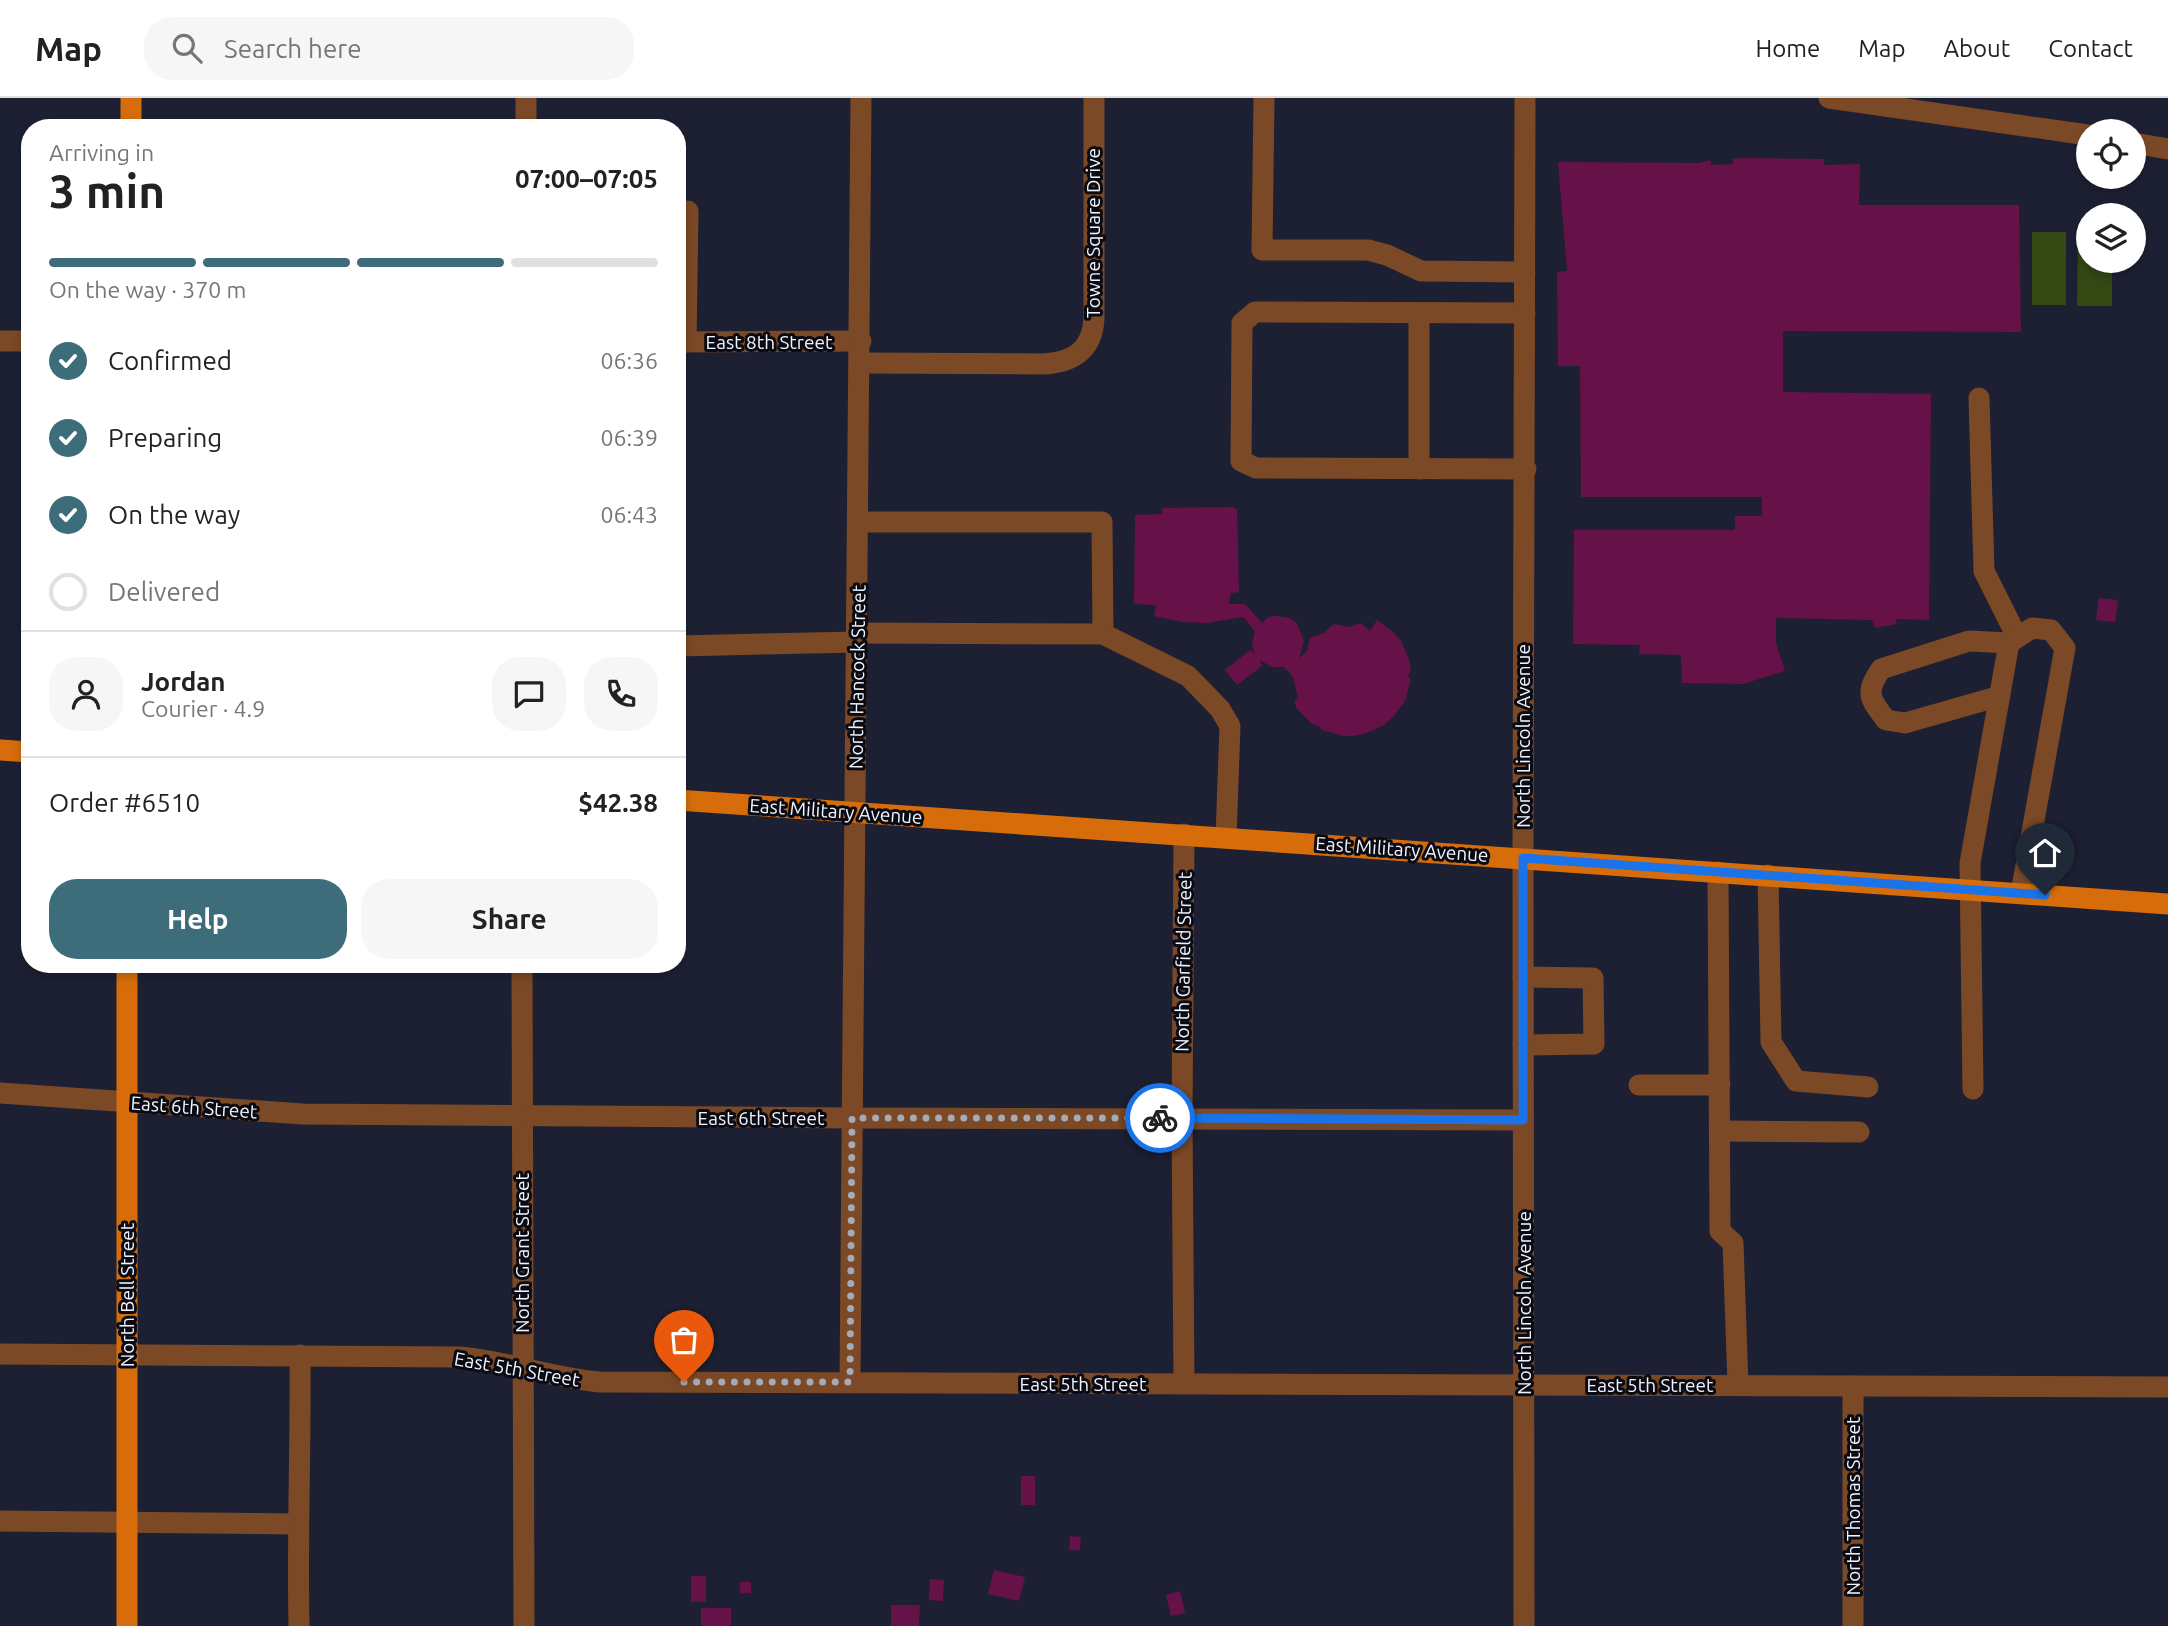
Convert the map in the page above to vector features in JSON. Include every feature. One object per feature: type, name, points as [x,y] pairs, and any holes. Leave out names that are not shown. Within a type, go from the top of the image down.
[{"type":"main road","points":[[131,98],[131,119]]},
{"type":"main road","points":[[0,750],[21,751]]},
{"type":"main road","name":"East Military Avenue","points":[[686,801],[2168,904]]},
{"type":"main road","name":"North Bell Street","points":[[127,973],[127,1626]]},
{"type":"street","points":[[526,98],[526,119]]},
{"type":"street","name":"North Hancock Street","points":[[850,1382],[861,352],[861,98]]},
{"type":"street","name":"Towne Square Drive","points":[[861,352],[1054,363],[1070,360],[1085,348],[1094,319],[1094,98]]},
{"type":"street","points":[[1264,98],[1262,250],[1368,250],[1387,255],[1421,271],[1525,272]]},
{"type":"street","name":"North Lincoln Avenue","points":[[1524,1626],[1525,98]]},
{"type":"street","points":[[1829,98],[2076,133]]},
{"type":"street","points":[[2146,145],[2168,149]]},
{"type":"street","points":[[686,255],[688,211]]},
{"type":"street","points":[[1525,313],[1255,312],[1242,323],[1241,461],[1256,468],[1525,470]]},
{"type":"street","points":[[1419,313],[1419,469]]},
{"type":"street","points":[[0,341],[21,341]]},
{"type":"street","name":"East 8th Street","points":[[686,342],[861,352]]},
{"type":"street","points":[[1973,1089],[1970,863],[2000,696],[2013,640],[1984,571],[1979,398]]},
{"type":"street","points":[[858,522],[1102,522],[1102,634]]},
{"type":"street","points":[[2000,696],[1905,723],[1886,720],[1871,701],[1871,685],[1881,669],[1969,642],[2013,640],[2032,628],[2050,630],[2065,648],[2021,893]]},
{"type":"street","points":[[686,646],[857,637],[1102,634],[1188,676],[1220,709],[1230,726],[1226,837]]},
{"type":"street","name":"North Garfield Street","points":[[1184,834],[1184,1384]]},
{"type":"street","points":[[1718,872],[1720,1231],[1733,1243],[1738,1385]]},
{"type":"street","points":[[1768,875],[1772,1042],[1796,1081],[1868,1087]]},
{"type":"street","name":"North Grant Street","points":[[522,973],[524,1626]]},
{"type":"street","points":[[1523,977],[1593,978],[1594,1044],[1523,1045]]},
{"type":"street","points":[[1639,1085],[1720,1085]]},
{"type":"street","name":"East 6th Street","points":[[0,1093],[303,1114],[1523,1120]]},
{"type":"street","points":[[1720,1131],[1859,1132]]},
{"type":"street","name":"East 5th Street","points":[[0,1354],[460,1357],[522,1366],[565,1378],[600,1382],[2168,1387]]},
{"type":"street","points":[[299,1626],[297,1524],[301,1471],[300,1355]]},
{"type":"street","name":"North Thomas Street","points":[[1853,1386],[1853,1626]]},
{"type":"street","points":[[0,1521],[297,1524]]},
{"type":"green space","points":[[2032,232],[2066,232],[2066,305],[2032,305]]},
{"type":"green space","points":[[2077,273],[2112,273],[2112,306],[2077,306]]},
{"type":"building","points":[[1733,159],[1824,159],[1824,165],[1860,164],[1859,205],[2019,205],[2021,332],[1783,331],[1783,392],[1931,394],[1929,620],[1895,619],[1897,624],[1875,628],[1872,620],[1776,618],[1776,643],[1785,671],[1743,684],[1682,683],[1681,655],[1639,654],[1640,645],[1573,644],[1574,530],[1735,530],[1735,516],[1762,516],[1762,497],[1581,497],[1580,366],[1558,366],[1557,272],[1567,271],[1558,162],[1698,163],[1711,160],[1711,165],[1733,164]]},
{"type":"building","points":[[1162,508],[1237,509],[1239,592],[1231,593],[1229,604],[1245,604],[1262,623],[1268,617],[1276,616],[1290,618],[1297,623],[1304,641],[1299,658],[1307,651],[1310,638],[1324,633],[1334,624],[1349,627],[1361,623],[1370,631],[1377,620],[1401,641],[1409,659],[1411,669],[1408,676],[1411,680],[1405,701],[1384,725],[1353,736],[1322,730],[1297,709],[1294,701],[1298,698],[1293,677],[1284,667],[1272,667],[1260,660],[1262,666],[1237,685],[1225,670],[1250,650],[1255,654],[1252,644],[1255,631],[1243,617],[1207,623],[1182,622],[1154,616],[1156,605],[1134,604],[1135,515],[1162,514]]},
{"type":"building","points":[[2099,598],[2118,600],[2115,622],[2096,620]]},
{"type":"building","points":[[1021,1476],[1035,1476],[1035,1505],[1021,1505]]},
{"type":"building","points":[[1070,1536],[1081,1537],[1080,1550],[1069,1550]]},
{"type":"building","points":[[994,1570],[1025,1577],[1019,1601],[988,1594]]},
{"type":"building","points":[[691,1576],[706,1576],[706,1602],[691,1602]]},
{"type":"building","points":[[930,1579],[944,1580],[943,1601],[929,1600]]},
{"type":"building","points":[[740,1582],[751,1582],[751,1593],[740,1593]]},
{"type":"building","points":[[1180,1591],[1185,1613],[1171,1616],[1166,1595]]},
{"type":"building","points":[[891,1605],[920,1605],[919,1626],[891,1626]]},
{"type":"building","points":[[701,1608],[731,1608],[731,1626],[701,1626]]},
{"type":"way so far","points":[[684,1382],[850,1382],[852,1118],[1160,1118]]},
{"type":"route","points":[[1160,1118],[1523,1120],[1523,858],[2045,895]]}]
